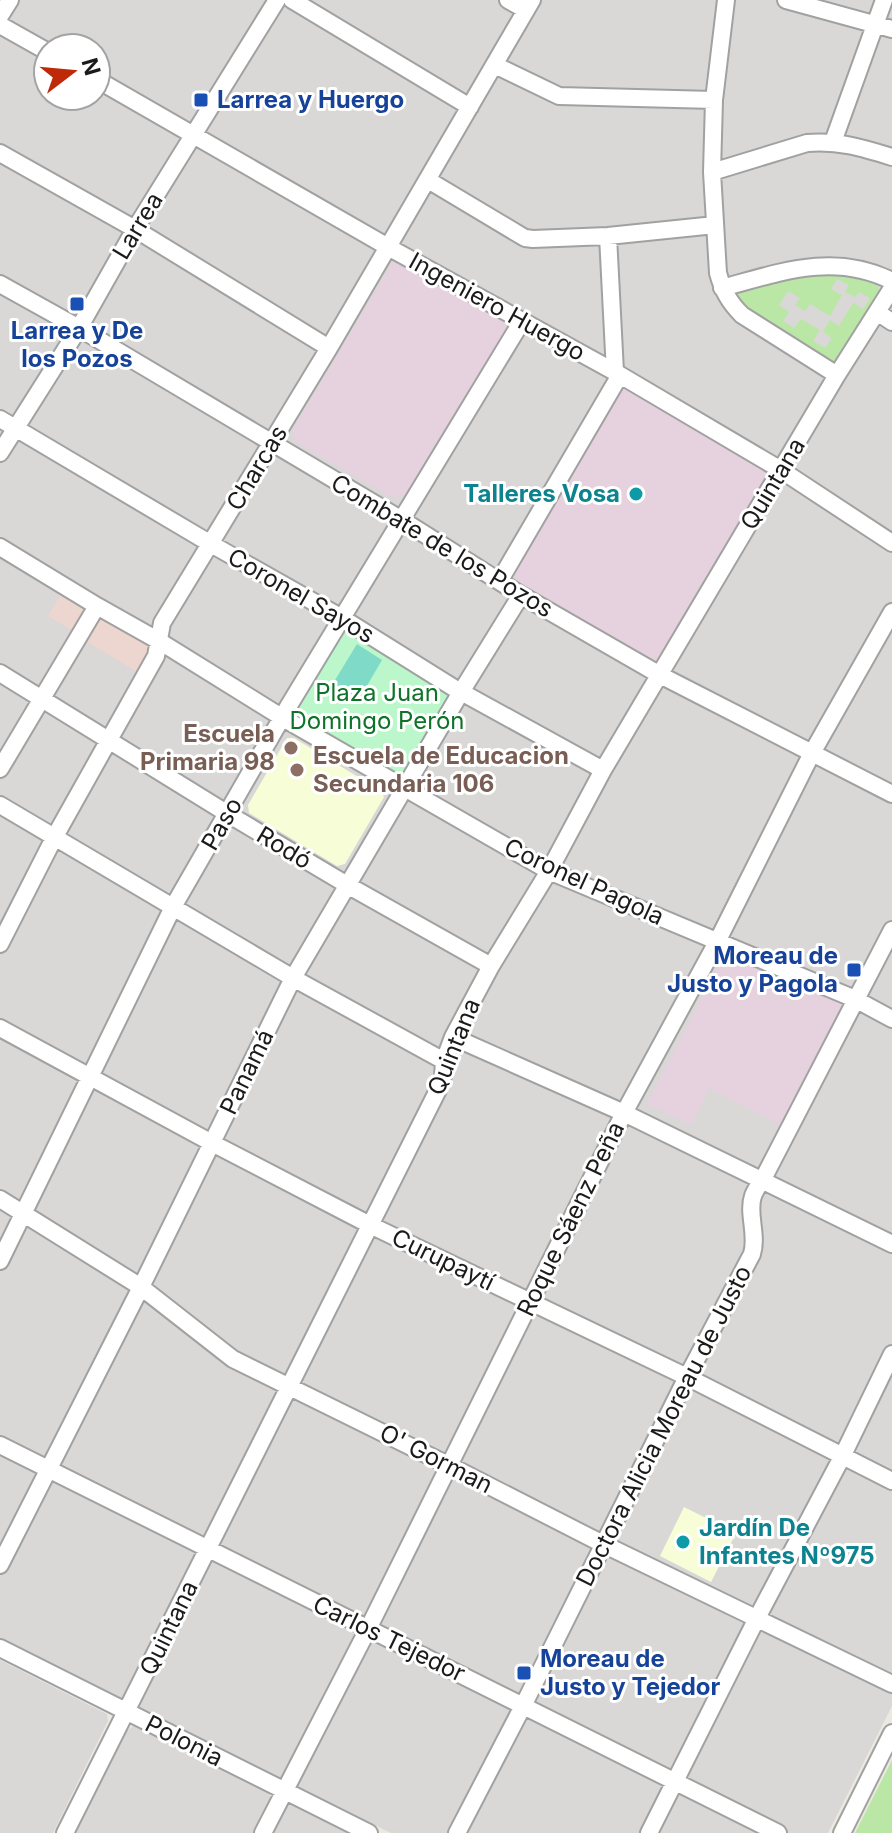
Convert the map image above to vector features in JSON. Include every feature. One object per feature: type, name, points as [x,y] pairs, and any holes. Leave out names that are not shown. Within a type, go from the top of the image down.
[{"type":"street","points":[[0,16],[10,0]]},
{"type":"street","name":"Larrea","points":[[0,453],[277,0]]},
{"type":"street","points":[[292,0],[470,107]]},
{"type":"street","points":[[508,0],[529,5]]},
{"type":"street","points":[[726,0],[714,100],[712,172],[718,273],[722,288],[730,303],[742,315],[837,375]]},
{"type":"street","points":[[786,0],[892,29]]},
{"type":"street","points":[[833,142],[884,0]]},
{"type":"street","name":"Charcas","points":[[0,944],[54,838],[156,656],[162,623],[329,348],[529,5]]},
{"type":"street","points":[[0,25],[32,43]]},
{"type":"street","points":[[495,65],[559,96],[714,100]]},
{"type":"street","name":"Ingeniero Huergo","points":[[112,88],[617,374],[781,470],[892,543]]},
{"type":"street","points":[[712,172],[807,143],[852,145],[892,157]]},
{"type":"street","points":[[0,153],[135,229],[329,348]]},
{"type":"street","points":[[428,180],[525,238],[608,236],[715,225]]},
{"type":"street","points":[[500,580],[617,374],[608,236]]},
{"type":"street","points":[[722,288],[788,270],[822,265],[875,273],[892,281]]},
{"type":"street","name":"Combate de los Pozos","points":[[0,284],[79,328],[402,520],[521,595],[660,675],[892,794]]},
{"type":"street","name":"Quintana","points":[[65,1833],[438,1090],[453,1037],[491,966],[549,871],[603,770],[837,375],[892,288]]},
{"type":"street","points":[[877,312],[892,322]]},
{"type":"street","name":"Paso","points":[[0,1261],[173,907],[342,618],[522,321]]},
{"type":"street","name":"Coronel Sayos","points":[[0,419],[342,618],[461,692],[603,770]]},
{"type":"street","name":"Coronel Pagola","points":[[0,547],[283,718],[549,871],[855,999],[892,1019]]},
{"type":"street","name":"Panamá","points":[[0,1565],[293,978],[521,595]]},
{"type":"street","points":[[0,769],[97,606]]},
{"type":"street","name":"Roque Sáenz Peña","points":[[263,1833],[368,1629],[624,1113],[717,942],[812,753],[892,612]]},
{"type":"street","name":"Rodó","points":[[0,673],[228,814],[491,966]]},
{"type":"street","points":[[0,805],[293,978],[444,1061]]},
{"type":"street","name":"Doctora Alicia Moreau de Justo","points":[[457,1833],[752,1254],[755,1242],[751,1200],[892,930]]},
{"type":"street","name":"Curupaytí","points":[[0,1028],[370,1225],[687,1377],[892,1481]]},
{"type":"street","points":[[453,1037],[624,1113],[892,1244]]},
{"type":"street","name":"O' Gorman","points":[[0,1199],[141,1287],[224,1354],[603,1544],[892,1684]]},
{"type":"street","points":[[649,1833],[892,1354]]},
{"type":"street","name":"Carlos Tejedor","points":[[0,1445],[778,1833]]},
{"type":"street","name":"Polonia","points":[[0,1648],[369,1833]]},
{"type":"street","points":[[842,1833],[892,1733]]},
{"type":"shaded area","points":[[0,0],[892,0],[892,1706],[828,1833],[391,1833],[0,1641]]},
{"type":"shaded area","points":[[398,261],[506,323],[506,332],[405,495],[393,498],[295,442],[292,431],[392,263]]},
{"type":"shaded area","points":[[625,387],[764,468],[769,476],[660,662],[655,662],[519,582],[515,575],[515,569],[618,390]]},
{"type":"shaded area","points":[[63,591],[83,607],[73,631],[48,616]]},
{"type":"shaded area","points":[[98,615],[147,640],[152,646],[139,673],[83,639]]},
{"type":"shaded area","points":[[357,644],[382,660],[358,701],[332,685]]},
{"type":"shaded area","points":[[287,738],[294,738],[327,758],[381,791],[384,797],[345,864],[337,866],[249,813],[248,805]]},
{"type":"shaded area","points":[[732,957],[839,999],[842,1010],[782,1126],[709,1088],[691,1125],[647,1104],[721,961]]},
{"type":"shaded area","name":"Jardín De Infantes Nº975","points":[[684,1507],[736,1533],[711,1582],[660,1556]]},
{"type":"shaded area","points":[[0,1660],[107,1714],[108,1721],[53,1833],[0,1833]]},
{"type":"shaded area","points":[[140,1725],[268,1792],[272,1800],[257,1833],[75,1833],[124,1733]]},
{"type":"shaded area","points":[[296,1803],[360,1833],[269,1833],[284,1807]]},
{"type":"green space","points":[[830,272],[863,276],[877,284],[879,290],[839,356],[833,361],[825,361],[738,308],[735,294],[741,289]],"holes":[[[837,279],[849,285],[845,292],[855,297],[859,292],[870,298],[863,309],[853,303],[839,326],[830,320],[823,332],[832,338],[825,348],[813,341],[820,330],[801,319],[794,328],[783,321],[789,312],[779,305],[788,291],[800,298],[795,305],[805,311],[810,304],[830,316],[842,295],[831,289]]]},
{"type":"green space","name":"Plaza Juan Domingo Perón","points":[[347,628],[455,694],[403,780],[295,716],[295,710],[341,631]]},
{"type":"green space","points":[[892,1760],[892,1833],[855,1833]]},
{"type":"place","name":"Larrea y Huergo","points":[[201,100]]},
{"type":"place","name":"Larrea y De los Pozos","points":[[77,304]]},
{"type":"place","name":"Talleres Vosa","points":[[636,494]]},
{"type":"place","name":"Escuela Primaria 98","points":[[291,748]]},
{"type":"place","name":"Escuela de Educacion Secundaria 106","points":[[297,770]]},
{"type":"place","name":"Moreau de Justo y Pagola","points":[[854,970]]},
{"type":"place","name":"Jardín De Infantes Nº975","points":[[683,1542]]},
{"type":"place","name":"Moreau de Justo y Tejedor","points":[[524,1673]]}]
